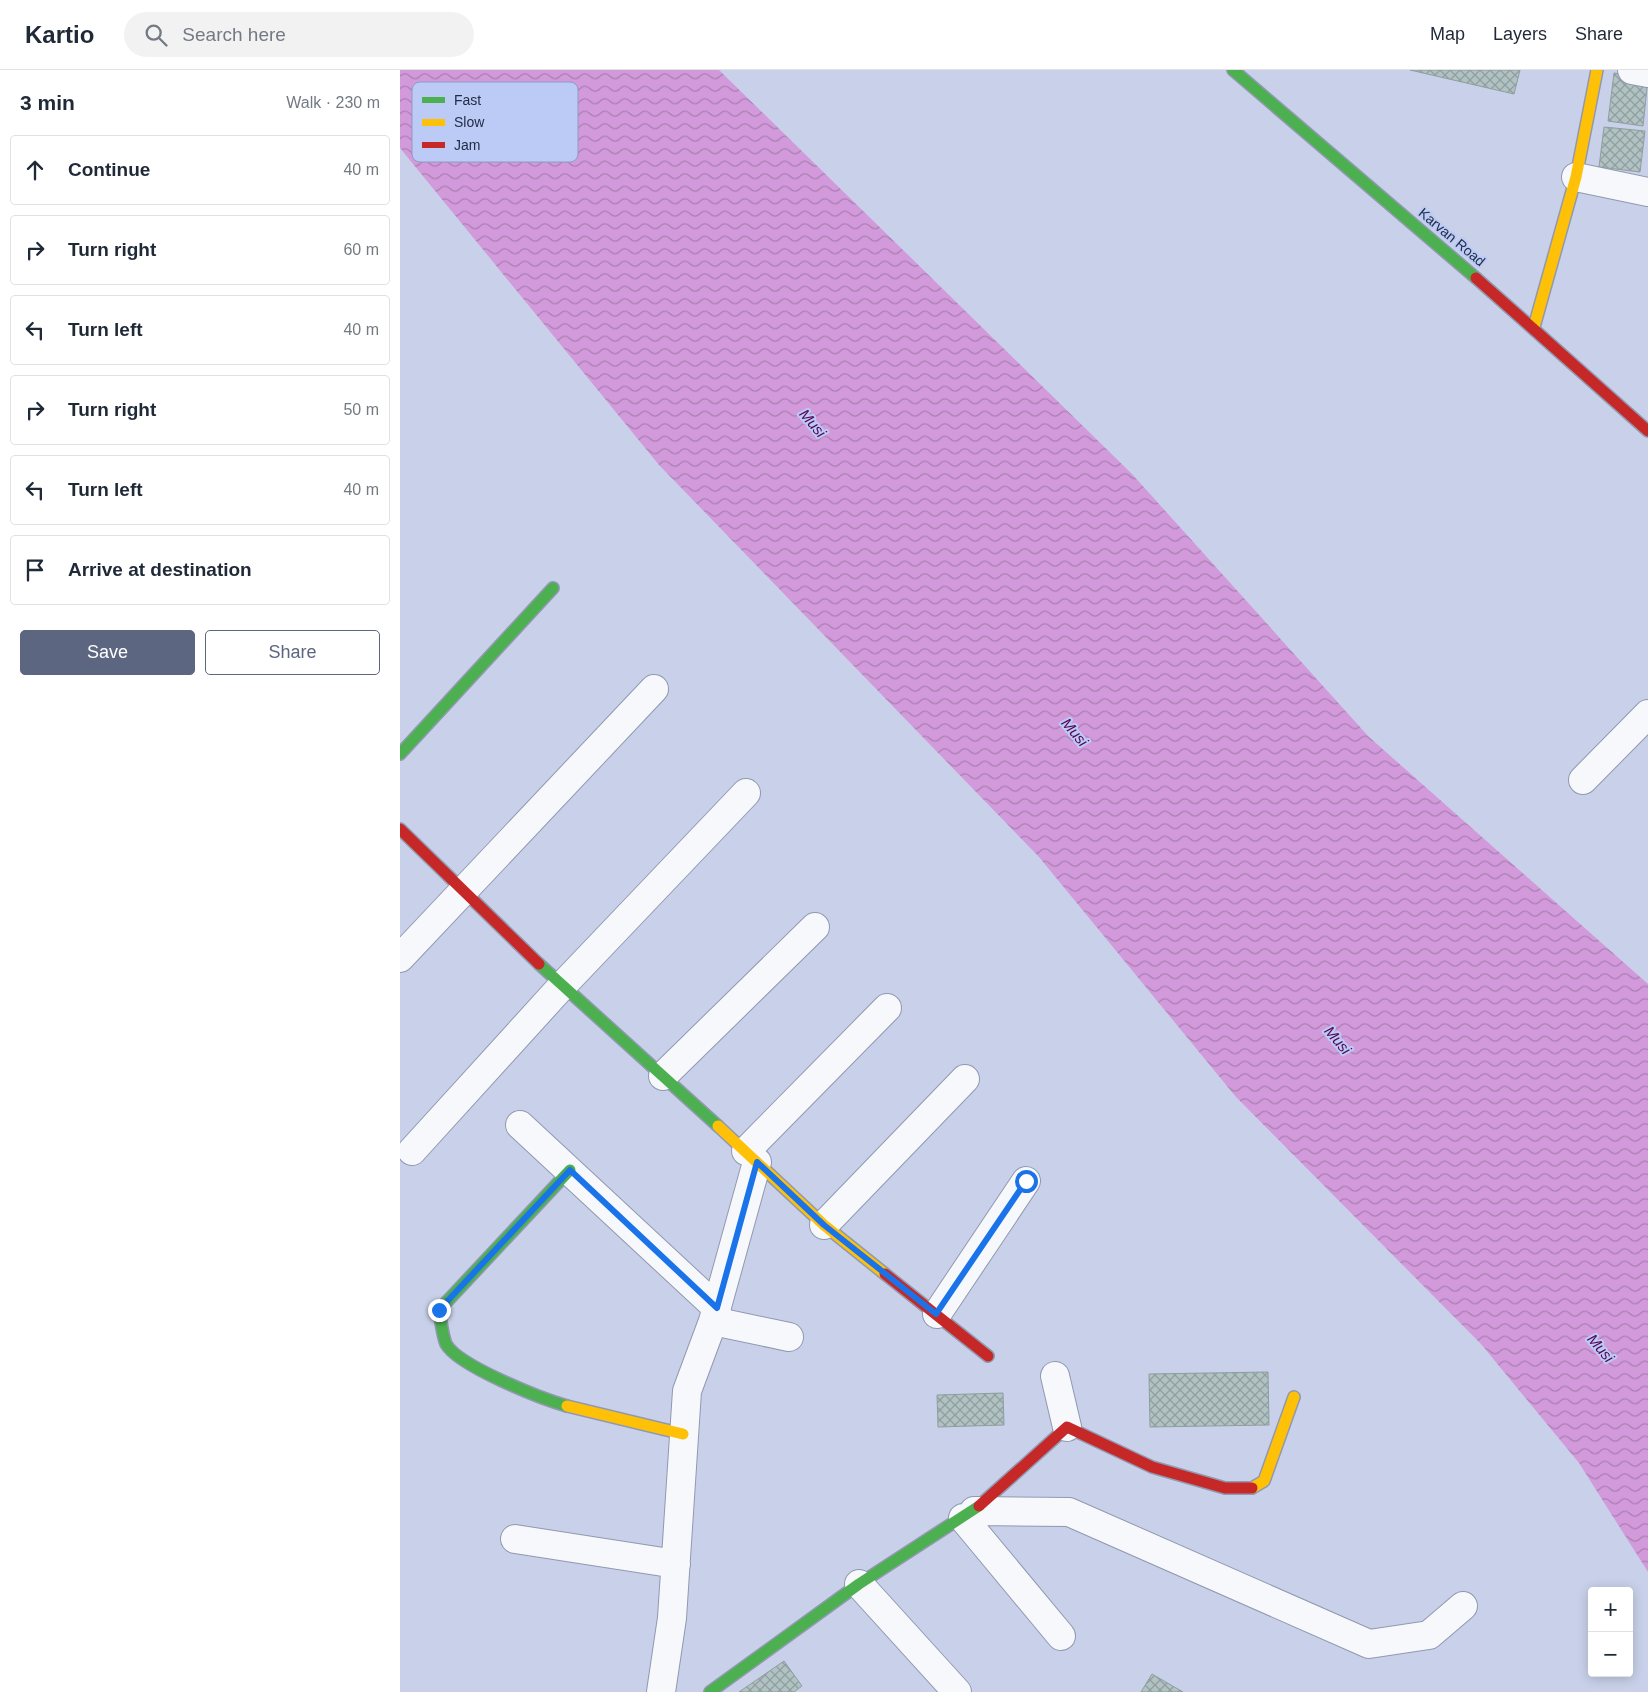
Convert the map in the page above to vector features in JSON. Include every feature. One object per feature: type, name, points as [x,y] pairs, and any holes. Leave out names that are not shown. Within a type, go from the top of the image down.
[{"type":"street","name":"Karvan Road","points":[[1233,70],[1534,327],[1648,431]]},
{"type":"street","points":[[1534,327],[1576,177],[1597,70]]},
{"type":"street","points":[[1632,70],[1648,73]]},
{"type":"street","points":[[1576,177],[1648,192]]},
{"type":"street","points":[[400,754],[553,588]]},
{"type":"street","points":[[400,958],[654,689]]},
{"type":"street","points":[[1583,780],[1648,714]]},
{"type":"street","points":[[412,1151],[562,986],[746,793]]},
{"type":"street","points":[[400,829],[562,986],[751,1156],[824,1225],[988,1356]]},
{"type":"street","points":[[663,1076],[815,927]]},
{"type":"street","points":[[661,1692],[672,1618],[687,1391],[715,1315],[751,1156],[887,1008]]},
{"type":"street","points":[[824,1225],[965,1078]]},
{"type":"street","points":[[520,1125],[570,1170],[715,1315],[789,1337]]},
{"type":"street","points":[[570,1170],[439,1310],[446,1343],[455,1355],[479,1370],[548,1401],[683,1434]]},
{"type":"street","points":[[936,1314],[1026,1181]]},
{"type":"street","points":[[1056,1376],[1067,1427]]},
{"type":"street","points":[[1067,1427],[1152,1467],[1226,1488],[1250,1490],[1264,1480],[1294,1397]]},
{"type":"street","points":[[710,1692],[859,1584],[969,1514],[1067,1427]]},
{"type":"street","points":[[969,1514],[1069,1512],[1368,1644],[1429,1635],[1463,1606]]},
{"type":"street","points":[[969,1514],[1060,1636]]},
{"type":"street","points":[[515,1539],[676,1564]]},
{"type":"street","points":[[859,1584],[957,1692]]},
{"type":"water","name":"Musi","points":[[400,70],[719,70],[1132,474],[1369,737],[1648,984],[1648,1572],[1579,1463],[1481,1344],[1236,1097],[1039,857],[659,465],[400,148]]},
{"type":"building","points":[[1410,70],[1520,70],[1514,94]]},
{"type":"building","points":[[1614,73],[1648,78],[1643,126],[1608,121]]},
{"type":"building","points":[[1604,127],[1645,131],[1640,172],[1599,167]]},
{"type":"building","points":[[1268,1372],[1269,1425],[1150,1427],[1149,1374]]},
{"type":"building","points":[[1003,1393],[1004,1425],[938,1427],[937,1395]]},
{"type":"building","points":[[784,1661],[802,1686],[794,1692],[739,1692]]},
{"type":"building","points":[[1152,1674],[1183,1692],[1141,1692]]},
{"type":"traffic: fast","points":[[1233,70],[1476,278]]},
{"type":"traffic: fast","points":[[400,754],[553,588]]},
{"type":"traffic: fast","points":[[539,964],[718,1126]]},
{"type":"traffic: fast","points":[[567,1406],[502,1381],[466,1362],[446,1344],[439,1310],[570,1170]]},
{"type":"traffic: fast","points":[[710,1692],[859,1584],[979,1506]]},
{"type":"traffic: slow","points":[[1534,327],[1576,177],[1597,70]]},
{"type":"traffic: slow","points":[[718,1126],[824,1225],[885,1274]]},
{"type":"traffic: slow","points":[[1252,1488],[1264,1481],[1294,1397]]},
{"type":"traffic: slow","points":[[567,1406],[683,1434]]},
{"type":"traffic: jam","points":[[1476,278],[1648,431]]},
{"type":"traffic: jam","points":[[400,829],[539,964]]},
{"type":"traffic: jam","points":[[885,1274],[988,1356]]},
{"type":"traffic: jam","points":[[979,1506],[1067,1427],[1152,1467],[1225,1488],[1252,1488]]},
{"type":"route","points":[[439,1310],[570,1170],[717,1308],[757,1162],[824,1225],[936,1314],[1026,1181]]}]
